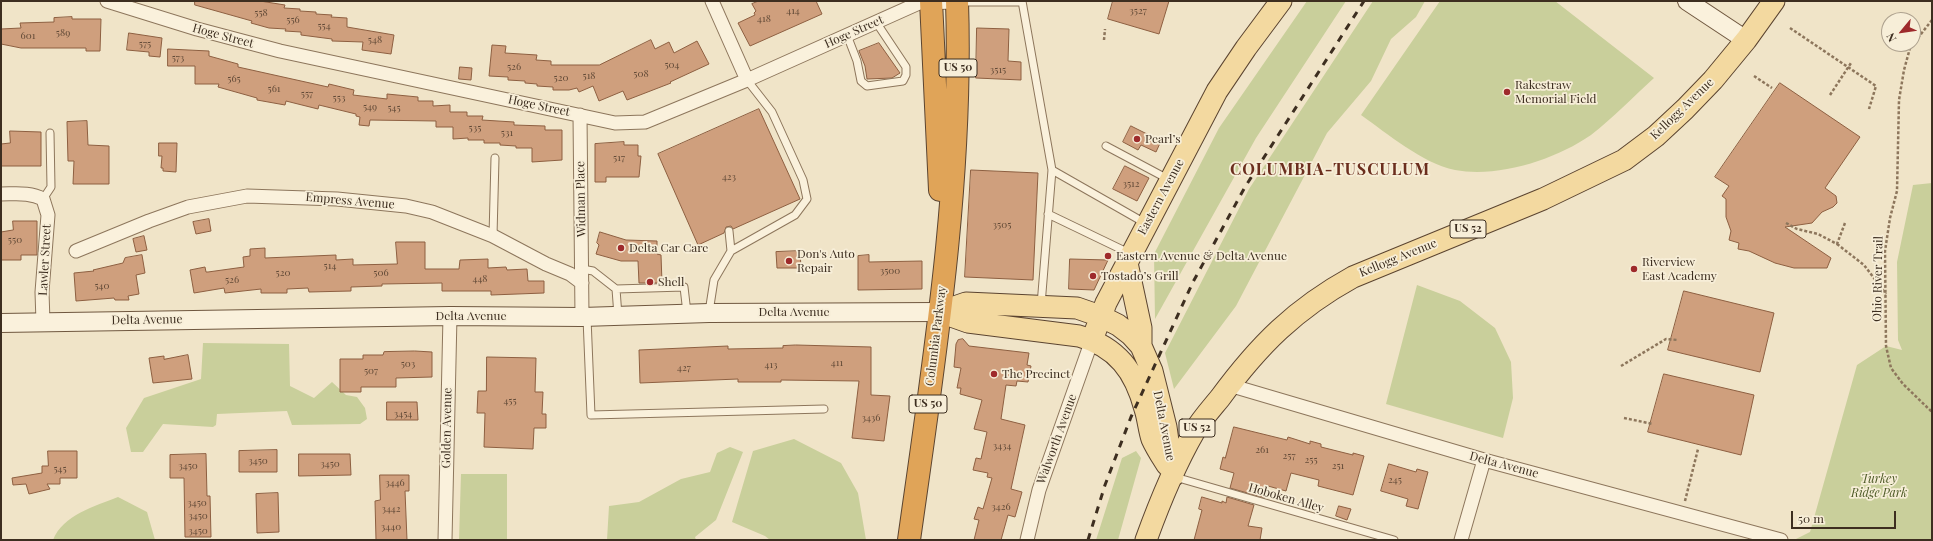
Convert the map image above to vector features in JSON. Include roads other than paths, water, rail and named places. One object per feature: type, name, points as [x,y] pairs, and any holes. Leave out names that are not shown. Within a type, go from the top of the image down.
[{"type":"highway","name":"Columbia Parkway","points":[[930,1],[938,166],[946,251]]},
{"type":"highway","points":[[930,1],[938,9],[939,76],[955,134]]},
{"type":"highway","name":"Columbia Parkway","points":[[909,540],[940,312],[946,251],[955,134],[958,35],[956,2]]},
{"type":"main road","name":"Eastern Avenue","points":[[1092,340],[1100,316],[1129,258],[1217,91],[1246,48],[1281,1]]},
{"type":"main road","points":[[1687,1],[1746,40]]},
{"type":"main road","name":"Kellogg Avenue","points":[[1173,476],[1196,430],[1229,385],[1274,334],[1298,312],[1325,292],[1353,276],[1543,199],[1624,160],[1656,136],[1713,80],[1746,40],[1774,1]]},
{"type":"main road","points":[[1129,258],[1140,328],[1141,346]]},
{"type":"main road","name":"Delta Avenue","points":[[1,322],[450,316],[585,317],[687,313],[940,312],[966,303],[1077,308],[1100,316],[1131,335],[1141,346],[1156,382],[1166,427],[1173,476]]},
{"type":"main road","name":"Delta Avenue","points":[[940,312],[968,322],[1044,331],[1092,340],[1112,351],[1122,360],[1132,376],[1145,408],[1152,438],[1173,476]]},
{"type":"main road","name":"US 52","points":[[1146,540],[1173,476]]},
{"type":"street","name":"Hoge Street","points":[[108,1],[190,27],[280,51],[615,123],[644,122],[747,80],[919,3],[930,1],[956,2]]},
{"type":"street","points":[[712,1],[747,80]]},
{"type":"street","name":"Widman Place","points":[[580,115],[582,283]]},
{"type":"street","points":[[1,194],[35,195],[43,199]]},
{"type":"street","name":"Empress Avenue","points":[[76,251],[149,220],[188,207],[247,196],[337,199],[406,206],[432,212],[492,236],[546,264],[570,274],[582,283]]},
{"type":"street","name":"Lawler Street","points":[[43,199],[48,215],[42,292],[43,322]]},
{"type":"street","points":[[582,283],[585,317]]},
{"type":"street","name":"Golden Avenue","points":[[444,540],[450,316]]},
{"type":"street","name":"Walworth Avenue","points":[[1027,540],[1039,490],[1092,340]]},
{"type":"street","name":"Delta Avenue","points":[[1229,385],[1484,460],[1781,540]]},
{"type":"street","points":[[1461,540],[1484,460]]},
{"type":"lane","points":[[956,2],[1022,2],[1052,170],[1041,307]]},
{"type":"lane","points":[[846,35],[857,61],[860,81],[867,86],[903,81],[906,75],[906,67],[876,22]]},
{"type":"lane","points":[[709,313],[714,280],[731,251],[795,215],[807,199],[803,180],[772,112],[747,80]]},
{"type":"lane","points":[[43,199],[51,187],[50,133]]},
{"type":"lane","points":[[1106,146],[1170,180]]},
{"type":"lane","points":[[492,236],[495,158]]},
{"type":"lane","points":[[1052,170],[1147,224]]},
{"type":"lane","points":[[1048,214],[1129,258]]},
{"type":"lane","points":[[729,231],[731,251]]},
{"type":"lane","points":[[582,269],[593,271],[616,289],[684,287],[686,289],[687,313]]},
{"type":"lane","points":[[616,289],[618,316]]},
{"type":"lane","points":[[585,317],[591,415],[824,409]]},
{"type":"lane","name":"Hoboken Alley","points":[[1173,476],[1394,540]]},
{"type":"railway","points":[[1088,540],[1105,485],[1131,417],[1193,282],[1245,187],[1364,1]]},
{"type":"place","name":"Rakestraw Memorial Field","points":[[1507,92]]},
{"type":"place","name":"Pearl’s","points":[[1137,139]]},
{"type":"place","name":"Delta Car Care","points":[[621,248]]},
{"type":"place","name":"Eastern Avenue & Delta Avenue","points":[[1108,256]]},
{"type":"place","name":"Don's Auto Repair","points":[[789,261]]},
{"type":"place","name":"Riverview East Academy","points":[[1634,269]]},
{"type":"place","name":"Tostado’s Grill","points":[[1093,276]]},
{"type":"place","name":"Shell","points":[[650,282]]},
{"type":"place","name":"The Precinct","points":[[994,374]]},
{"type":"district","name":"COLUMBIA-TUSCULUM","points":[[1330,170]]},
{"type":"park label","name":"Turkey Ridge Park","points":[[1879,486]]}]
